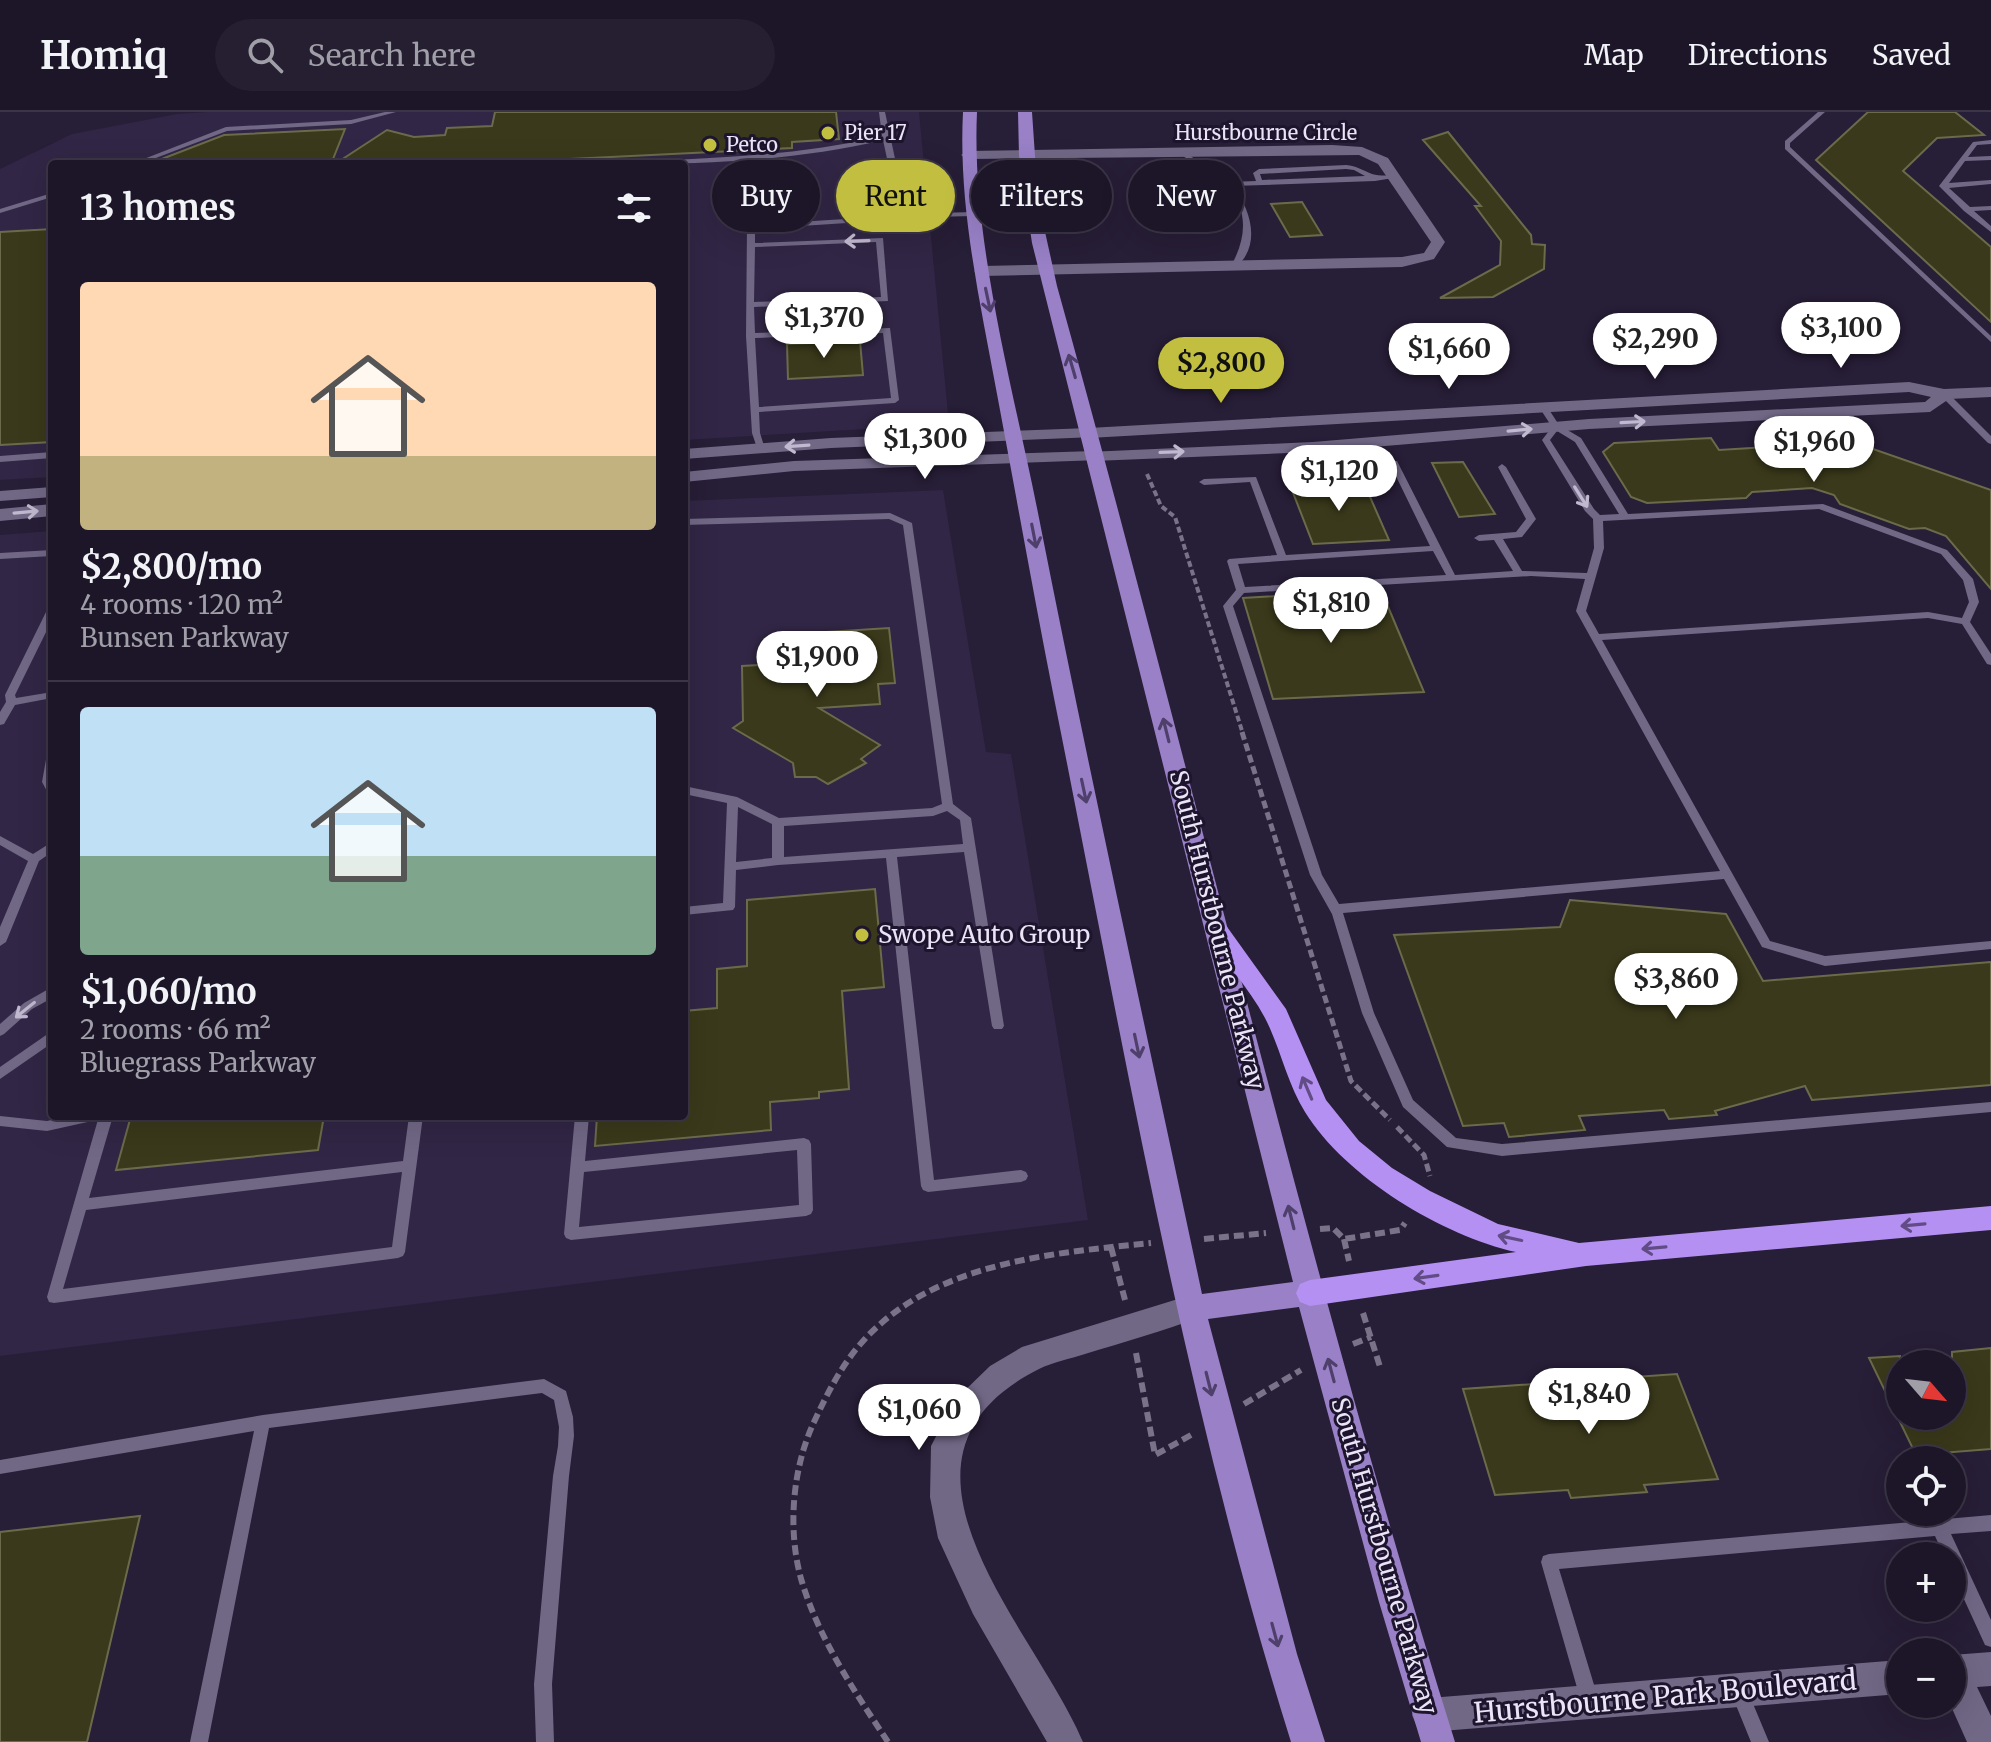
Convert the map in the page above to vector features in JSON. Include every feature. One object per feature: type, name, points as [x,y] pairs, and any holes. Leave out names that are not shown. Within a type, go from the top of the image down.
[{"type":"highway","points":[[1217,930],[1277,1016],[1315,1106],[1349,1149],[1382,1176],[1420,1199],[1494,1235],[1586,1254]]},
{"type":"highway","points":[[1310,1293],[1586,1254],[1991,1218]]},
{"type":"main road","points":[[970,112],[968,155],[971,184]]},
{"type":"main road","name":"South Hurstbourne Parkway","points":[[1025,112],[1027,154],[1044,270],[1092,444],[1310,1293],[1395,1602],[1434,1728]]},
{"type":"main road","points":[[977,232],[1019,460],[1191,1308],[1276,1639],[1308,1742]]},
{"type":"main road","points":[[1191,1308],[1310,1293]]},
{"type":"street","name":"Hurstbourne Circle","points":[[968,155],[1347,149],[1383,161],[1438,242],[1429,256],[1402,262],[982,271]]},
{"type":"street","points":[[688,477],[794,466],[1019,460],[1092,444],[1543,407],[1909,387],[1944,394],[1991,392]]},
{"type":"street","points":[[688,454],[1015,435],[1092,444],[1313,447],[1556,427],[1930,407],[1944,394]]},
{"type":"street","points":[[0,496],[48,492]]},
{"type":"street","points":[[0,515],[48,510]]},
{"type":"street","points":[[1066,1742],[985,1602],[954,1538],[946,1497],[946,1446],[966,1410],[1001,1376],[1033,1357],[1191,1308]]},
{"type":"street","points":[[1966,1671],[1991,1669]]},
{"type":"street","name":"Hurstbourne Park Boulevard","points":[[1434,1728],[1590,1702],[1886,1678]]},
{"type":"street","points":[[1966,1702],[1985,1742]]},
{"type":"lane","points":[[145,160],[226,129],[351,122],[393,112]]},
{"type":"lane","points":[[882,112],[891,160]]},
{"type":"lane","points":[[1822,112],[1787,142],[1787,148],[1991,340]]},
{"type":"lane","points":[[688,160],[794,154],[860,145],[886,137]]},
{"type":"lane","points":[[1943,186],[1975,143],[1991,142]]},
{"type":"lane","points":[[1181,152],[1193,160]]},
{"type":"lane","points":[[1963,159],[1991,158]]},
{"type":"lane","points":[[1260,183],[1256,173],[1259,171],[1346,167],[1356,168],[1375,179]]},
{"type":"lane","points":[[1244,184],[1395,177]]},
{"type":"lane","points":[[1943,186],[1991,182]]},
{"type":"lane","points":[[1943,186],[1991,230]]},
{"type":"lane","points":[[0,211],[48,196]]},
{"type":"lane","points":[[1235,266],[1245,249],[1247,212],[1244,208]]},
{"type":"lane","points":[[1967,209],[1991,208]]},
{"type":"lane","points":[[761,449],[750,336],[751,227],[836,222]]},
{"type":"lane","points":[[750,305],[885,299],[880,240],[751,245]]},
{"type":"lane","points":[[750,336],[887,330],[895,400],[755,410]]},
{"type":"lane","points":[[1944,394],[1991,441]]},
{"type":"lane","points":[[1543,407],[1556,427],[1578,440],[1625,517]]},
{"type":"lane","points":[[1556,427],[1546,440],[1590,511],[1598,518],[1820,506],[1944,552],[1968,579],[1974,602],[1965,622]]},
{"type":"lane","points":[[0,459],[48,455]]},
{"type":"lane","points":[[1366,465],[1394,463],[1452,578]]},
{"type":"lane","points":[[1479,538],[1519,535],[1531,519],[1502,467]]},
{"type":"lane","points":[[1204,482],[1253,479],[1282,557]]},
{"type":"lane","points":[[688,522],[890,516],[907,523],[948,806],[965,818],[998,1026]]},
{"type":"lane","points":[[1598,518],[1599,548],[1581,611],[1766,944],[1825,961],[1991,945]]},
{"type":"lane","points":[[1497,536],[1519,574]]},
{"type":"lane","points":[[1241,590],[1232,561],[1436,548]]},
{"type":"lane","points":[[0,556],[48,553]]},
{"type":"lane","points":[[1591,576],[1519,574],[1241,590],[1228,606],[1316,875],[1335,909],[1368,1013],[1408,1103],[1452,1143],[1502,1150],[1991,1107]]},
{"type":"lane","points":[[1595,637],[1928,615],[1965,622],[1991,662]]},
{"type":"lane","points":[[0,722],[6,702],[48,618]]},
{"type":"lane","points":[[6,702],[48,696]]},
{"type":"lane","points":[[688,791],[733,800],[778,822],[933,812],[948,806]]},
{"type":"lane","points":[[688,911],[729,907],[733,800]]},
{"type":"lane","points":[[778,822],[778,861]]},
{"type":"lane","points":[[0,840],[34,859]]},
{"type":"lane","points":[[731,867],[969,848]]},
{"type":"lane","points":[[0,942],[34,859],[48,849]]},
{"type":"lane","points":[[891,853],[928,1186],[1021,1176]]},
{"type":"lane","points":[[1335,909],[1727,875]]},
{"type":"lane","points":[[0,1031],[28,1006],[48,994]]},
{"type":"lane","points":[[0,1074],[48,1039]]},
{"type":"lane","points":[[0,1121],[47,1126],[74,1120]]},
{"type":"lane","points":[[105,1120],[54,1297],[398,1252],[415,1120]]},
{"type":"lane","points":[[579,1167],[804,1144],[806,1210],[571,1234],[582,1120]]},
{"type":"lane","points":[[81,1205],[409,1166]]},
{"type":"lane","points":[[0,1467],[263,1422],[544,1386],[561,1396],[567,1419],[568,1444],[561,1476],[543,1684],[545,1742]]},
{"type":"lane","points":[[199,1742],[263,1422]]},
{"type":"lane","points":[[1590,1702],[1549,1562],[1991,1523]]},
{"type":"lane","points":[[1939,1527],[1991,1639]]},
{"type":"lane","points":[[1739,1690],[1760,1742]]},
{"type":"path","points":[[888,1742],[820,1633],[800,1579],[794,1519],[800,1457],[822,1396],[855,1350],[889,1315],[932,1288],[1017,1259],[1333,1228],[1344,1239],[1400,1230],[1429,1186],[1432,1169],[1422,1152],[1351,1081],[1175,517],[1161,506],[1147,473]]},
{"type":"shaded area","points":[[208,112],[919,112],[924,160],[836,160],[836,232],[931,232],[949,424],[688,440],[688,160],[48,160],[48,477],[0,480],[0,169],[72,134],[177,114]]},
{"type":"shaded area","name":"Swope Auto Group","points":[[943,490],[986,752],[1011,754],[1088,1220],[0,1356],[0,535],[48,531],[48,1120],[688,1120],[688,501]]},
{"type":"building","points":[[495,112],[836,112],[839,139],[792,142],[792,148],[548,160],[341,160],[387,130],[414,137],[445,135],[447,128],[492,126]]},
{"type":"building","points":[[1868,112],[1955,112],[1984,135],[1937,138],[1903,171],[1991,247],[1991,322],[1816,160]]},
{"type":"building","points":[[345,129],[333,160],[159,160],[224,135]]},
{"type":"building","points":[[1448,132],[1531,235],[1532,244],[1545,245],[1544,269],[1493,297],[1440,298],[1500,265],[1501,241],[1475,206],[1481,206],[1423,140]]},
{"type":"building","points":[[1302,202],[1322,235],[1290,237],[1271,204]]},
{"type":"building","points":[[48,229],[48,442],[0,445],[0,232]]},
{"type":"building","points":[[860,341],[863,375],[788,379],[787,344]]},
{"type":"building","points":[[1711,438],[1719,450],[1853,442],[1991,490],[1991,589],[1946,536],[1925,528],[1909,529],[1840,504],[1834,495],[1812,488],[1752,492],[1746,498],[1647,503],[1631,497],[1603,452],[1614,443]]},
{"type":"building","points":[[1463,462],[1495,514],[1459,517],[1432,463]]},
{"type":"building","points":[[1363,481],[1389,540],[1313,544],[1290,485]]},
{"type":"building","points":[[1381,590],[1424,692],[1273,699],[1243,598]]},
{"type":"building","points":[[889,628],[895,683],[878,684],[880,704],[819,708],[880,745],[861,759],[866,763],[828,784],[816,777],[795,777],[793,763],[733,728],[743,721],[742,666],[778,664],[777,646],[795,645],[795,634]]},
{"type":"building","points":[[875,889],[884,987],[842,991],[849,1089],[819,1092],[819,1098],[770,1102],[771,1130],[595,1146],[597,1120],[688,1120],[688,1011],[717,1008],[717,969],[747,966],[747,900]]},
{"type":"building","points":[[1570,900],[1726,914],[1763,981],[1991,962],[1991,1085],[1812,1100],[1805,1086],[1715,1111],[1717,1115],[1669,1119],[1664,1110],[1579,1116],[1585,1130],[1509,1137],[1504,1123],[1463,1126],[1394,935],[1560,927]]},
{"type":"building","points":[[130,1120],[323,1120],[318,1150],[116,1170]]},
{"type":"building","points":[[1991,1348],[1991,1449],[1966,1451],[1966,1446],[1912,1446],[1904,1430],[1966,1430],[1966,1351]]},
{"type":"building","points":[[1886,1357],[1886,1393],[1869,1358]]},
{"type":"building","points":[[1677,1374],[1718,1479],[1644,1485],[1647,1492],[1571,1498],[1568,1490],[1495,1495],[1463,1389]]},
{"type":"building","points":[[140,1516],[87,1742],[0,1742],[0,1532]]},
{"type":"place","name":"Pier 17","points":[[828,133]]},
{"type":"place","name":"Petco","points":[[710,145]]},
{"type":"place","name":"Swope Auto Group","points":[[862,935]]}]
